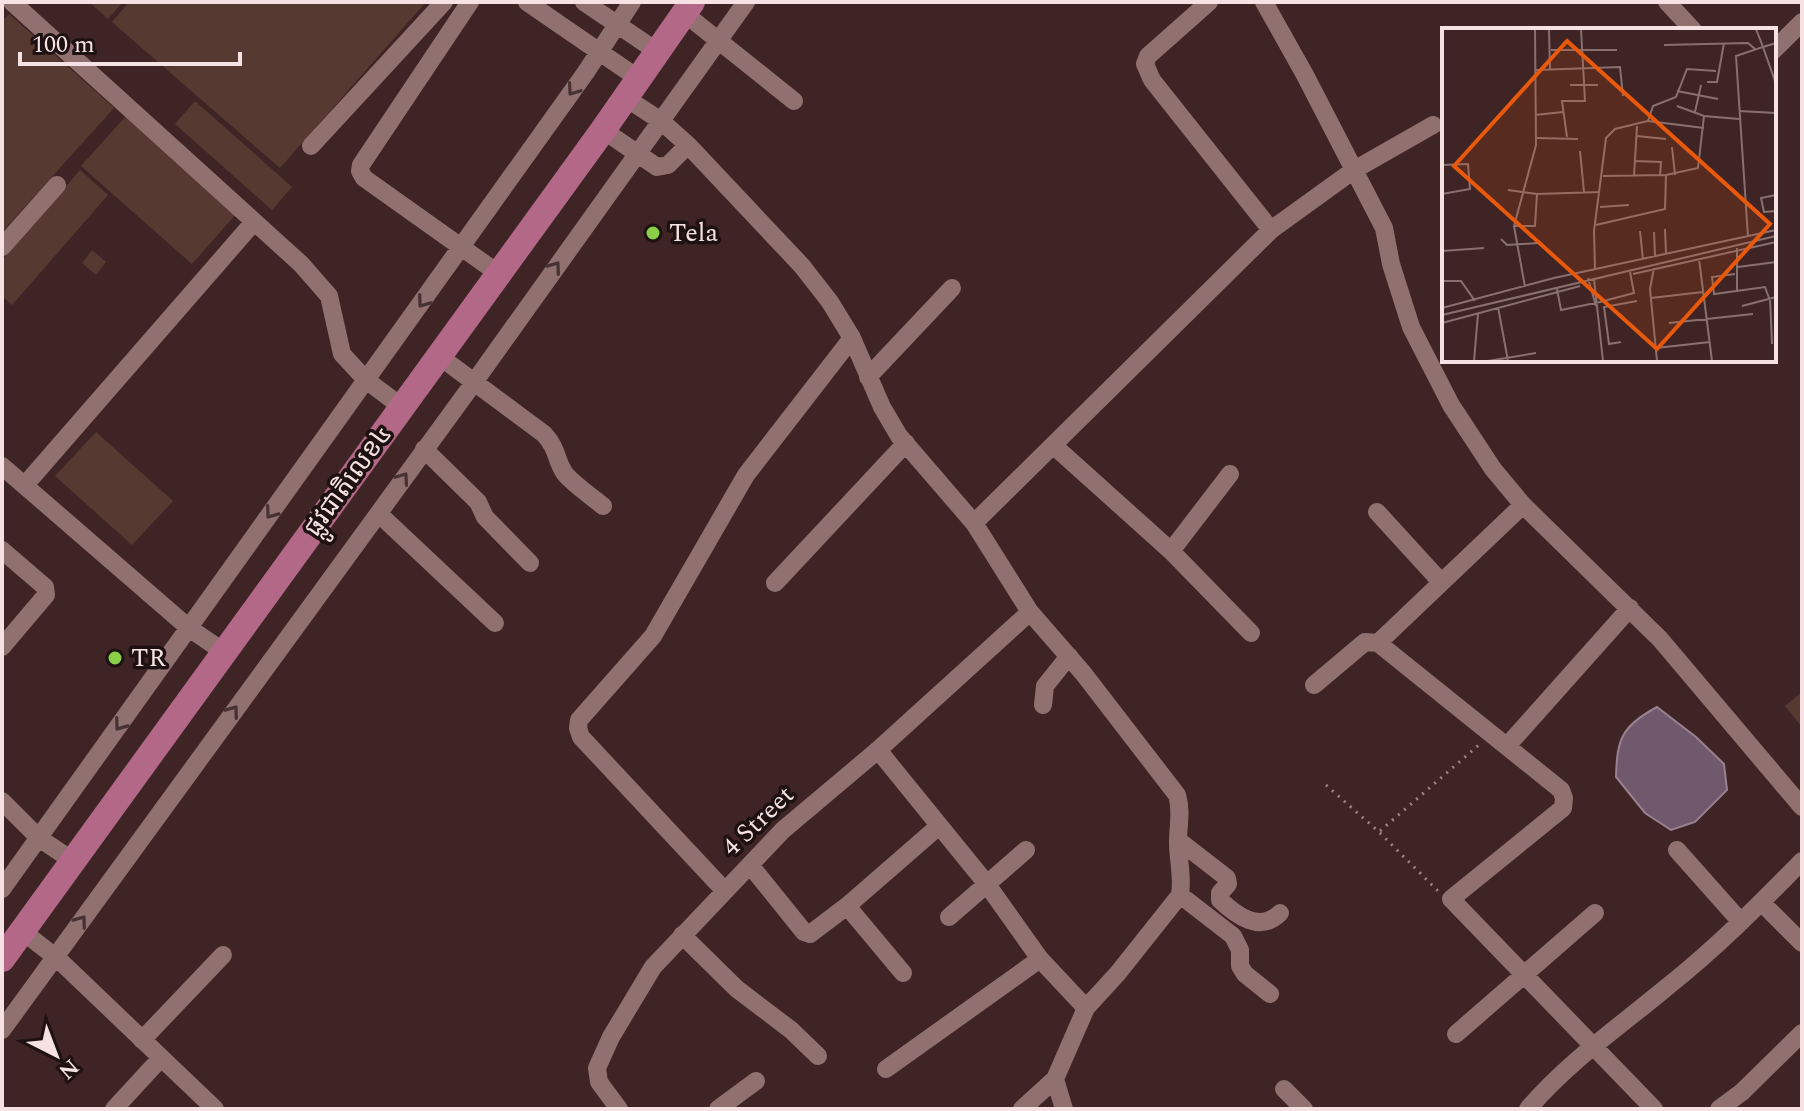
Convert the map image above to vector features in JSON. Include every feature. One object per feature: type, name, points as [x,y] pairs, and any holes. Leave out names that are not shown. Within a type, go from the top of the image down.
[{"type":"highway","name":"ផ្លូវជាតិលេខ៤","points":[[2,959],[603,130],[688,8]]},
{"type":"street","points":[[2,8],[10,2],[301,264],[329,296],[342,354],[366,380],[402,407]]},
{"type":"street","points":[[311,146],[444,2]]},
{"type":"street","points":[[470,2],[361,165],[360,171],[364,178],[499,274]]},
{"type":"street","points":[[527,2],[599,52],[661,121],[688,145],[802,266],[830,302],[852,338],[882,407],[906,443],[974,523],[1030,612],[1069,656],[1177,795],[1181,810],[1178,840],[1180,895],[1127,963],[1086,1008],[1055,1079],[1022,1109]]},
{"type":"street","points":[[584,2],[658,52]]},
{"type":"street","points":[[2,889],[461,247],[632,2]]},
{"type":"street","points":[[2,1030],[379,514],[746,2]]},
{"type":"street","points":[[1209,2],[1148,56],[1145,64],[1152,80],[1271,230]]},
{"type":"street","points":[[1264,2],[1384,228],[1391,264],[1411,327],[1451,405],[1493,469],[1523,505],[1660,639],[1802,807]]},
{"type":"street","points":[[1667,2],[1691,28]]},
{"type":"street","points":[[688,8],[719,41],[794,101]]},
{"type":"street","points":[[1776,48],[1802,22]]},
{"type":"street","points":[[974,523],[1271,230],[1354,170],[1433,125]]},
{"type":"street","points":[[603,130],[657,167],[668,165],[688,145]]},
{"type":"street","points":[[2,247],[57,185]]},
{"type":"street","points":[[25,485],[253,223]]},
{"type":"street","points":[[868,377],[952,288]]},
{"type":"street","points":[[724,890],[581,737],[579,720],[653,636],[746,475],[852,338]]},
{"type":"street","points":[[439,356],[544,434],[556,446],[559,462],[567,475],[603,506]]},
{"type":"street","points":[[775,583],[906,443]]},
{"type":"street","points":[[1053,445],[1171,551],[1251,633]]},
{"type":"street","points":[[424,449],[478,502],[485,517],[530,563]]},
{"type":"street","points":[[2,466],[189,628],[224,652]]},
{"type":"street","points":[[1171,551],[1230,474]]},
{"type":"street","points":[[1378,643],[1523,505]]},
{"type":"street","points":[[1377,512],[1441,582]]},
{"type":"street","points":[[379,514],[495,623]]},
{"type":"street","points":[[2,550],[45,587],[46,595],[2,647]]},
{"type":"street","points":[[1500,740],[1630,608]]},
{"type":"street","name":"4 Street","points":[[619,1109],[599,1082],[597,1068],[645,979],[682,935],[783,830],[878,750],[1030,612]]},
{"type":"street","points":[[1314,685],[1365,642],[1378,643],[1561,790],[1563,808],[1451,899],[1654,1109]]},
{"type":"street","points":[[1043,705],[1045,686],[1069,656]]},
{"type":"street","points":[[878,750],[986,883],[1040,959],[1086,1008]]},
{"type":"street","points":[[2,801],[39,838],[73,861]]},
{"type":"street","points":[[750,865],[804,932],[815,933],[939,826]]},
{"type":"street","points":[[1178,840],[1227,878],[1228,884],[1220,893],[1220,900],[1246,920],[1272,922],[1280,913]]},
{"type":"street","points":[[949,917],[1026,850]]},
{"type":"street","points":[[1677,850],[1741,922]]},
{"type":"street","points":[[1528,1109],[1593,1045],[1668,986],[1762,903],[1802,861]]},
{"type":"street","points":[[1180,895],[1233,936],[1240,950],[1240,966],[1245,974],[1270,994]]},
{"type":"street","points":[[1762,903],[1802,943]]},
{"type":"street","points":[[847,906],[903,973]]},
{"type":"street","points":[[1456,1034],[1595,913]]},
{"type":"street","points":[[22,931],[55,956],[215,1109]]},
{"type":"street","points":[[682,935],[737,989],[791,1030],[818,1056]]},
{"type":"street","points":[[142,1040],[223,955]]},
{"type":"street","points":[[886,1069],[1040,959]]},
{"type":"street","points":[[1719,1109],[1742,1092],[1802,1033]]},
{"type":"street","points":[[114,1109],[161,1058]]},
{"type":"street","points":[[1055,1079],[1064,1109]]},
{"type":"street","points":[[718,1109],[756,1081]]},
{"type":"street","points":[[1284,1089],[1304,1109]]},
{"type":"path","points":[[1379,832],[1500,740]]},
{"type":"path","points":[[1326,785],[1379,832],[1435,890],[1451,899]]},
{"type":"shaded area","points":[[1657,707],[1696,737],[1724,764],[1727,790],[1695,822],[1671,830],[1645,813],[1616,777],[1618,752],[1624,734],[1636,720]]},
{"type":"building","points":[[89,2],[123,2],[108,19]]},
{"type":"building","points":[[129,2],[426,2],[280,168],[112,22]]},
{"type":"building","points":[[9,14],[114,108],[2,232],[2,22]]},
{"type":"building","points":[[195,101],[292,187],[272,210],[175,124]]},
{"type":"building","points":[[126,116],[237,213],[192,264],[81,166]]},
{"type":"building","points":[[80,170],[108,195],[12,305],[2,296],[2,260]]},
{"type":"building","points":[[92,250],[106,262],[96,275],[82,263]]},
{"type":"building","points":[[96,432],[173,501],[132,545],[55,476]]},
{"type":"building","points":[[1802,692],[1802,727],[1785,706]]},
{"type":"place","name":"Tela","points":[[653,233]]},
{"type":"place","name":"TR","points":[[115,658]]}]
